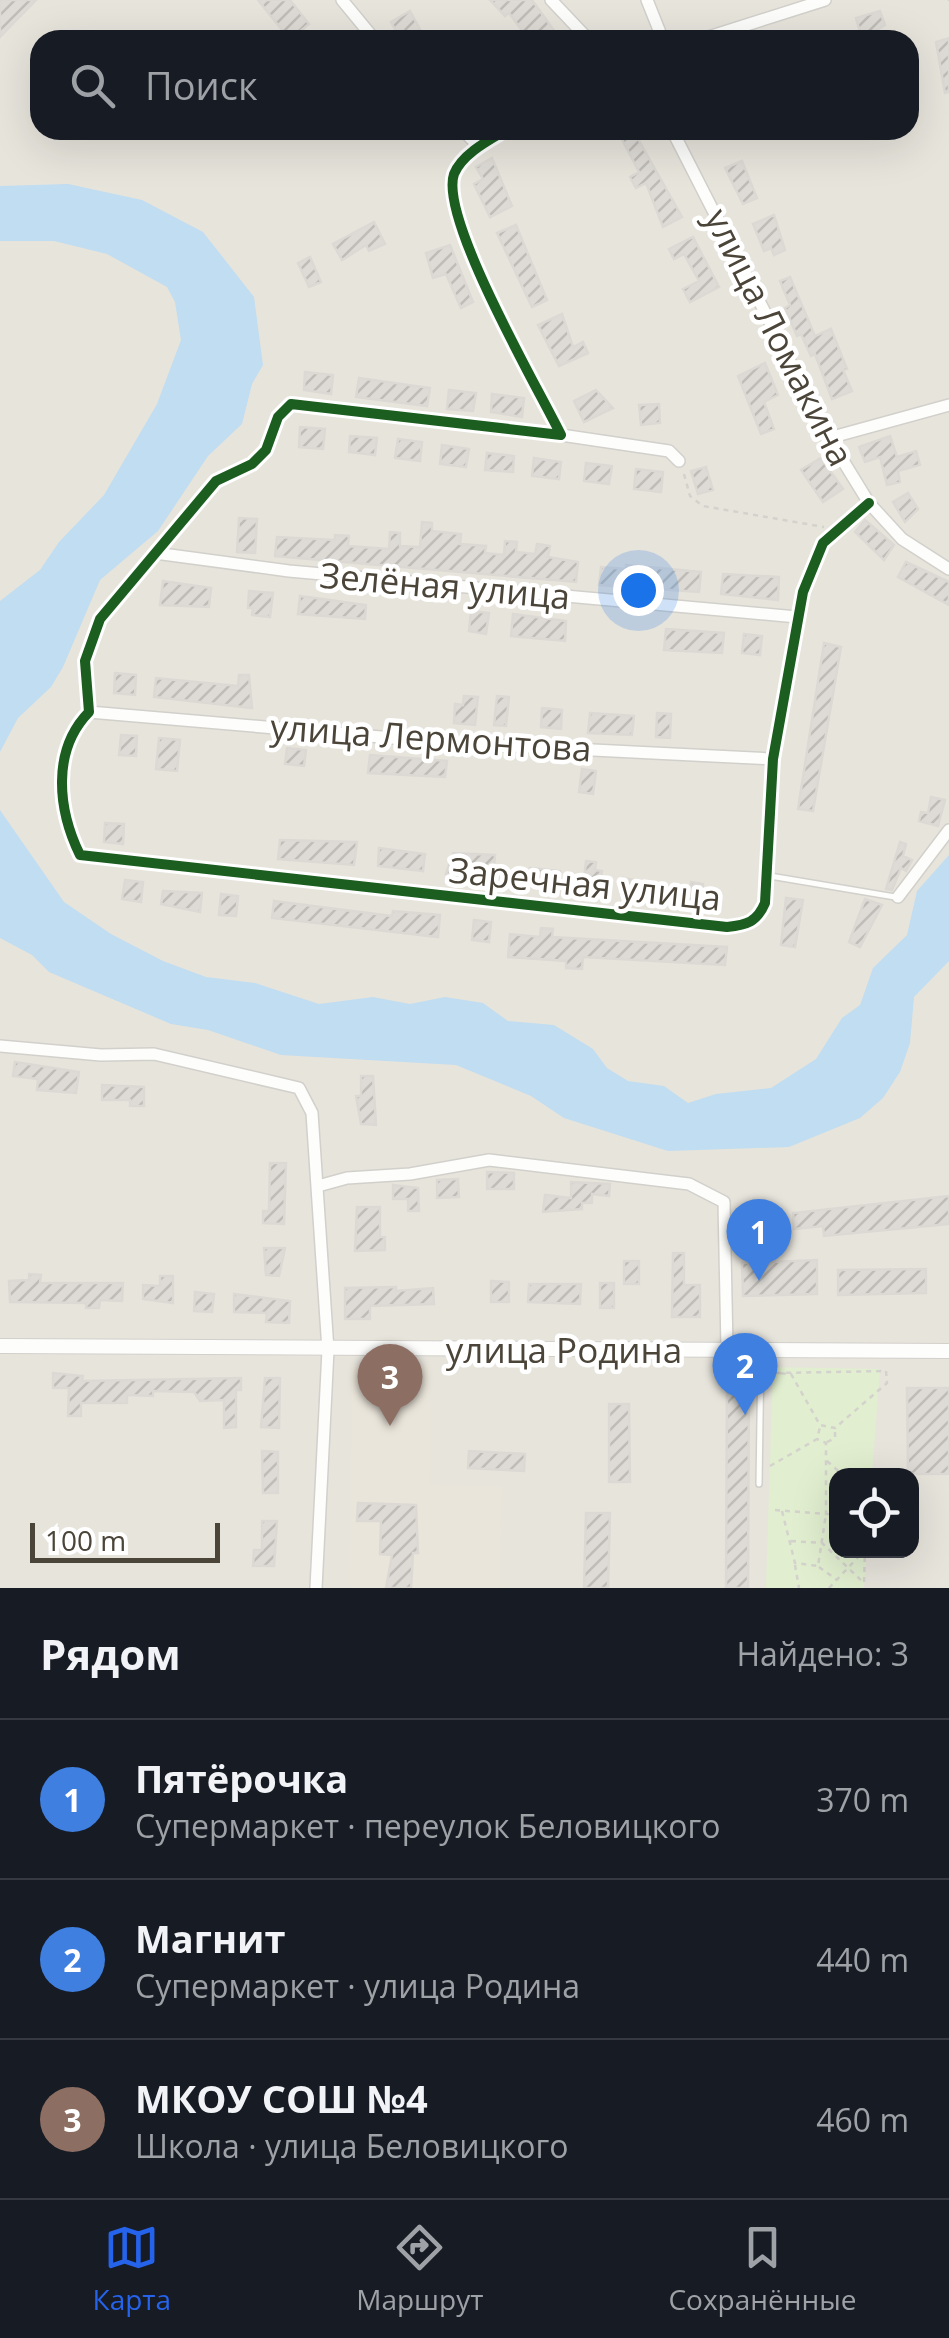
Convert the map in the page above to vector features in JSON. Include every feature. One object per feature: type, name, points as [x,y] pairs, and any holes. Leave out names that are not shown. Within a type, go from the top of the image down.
[{"type":"street","points":[[342,0],[367,30]]},
{"type":"street","points":[[551,0],[580,30]]},
{"type":"street","points":[[647,0],[659,30]]},
{"type":"street","points":[[730,30],[825,0]]},
{"type":"street","points":[[473,140],[479,146]]},
{"type":"street","points":[[489,140],[455,172],[452,198],[462,236],[562,435]]},
{"type":"street","name":"улица Ломакина","points":[[677,140],[829,438],[869,503],[902,539],[949,569]]},
{"type":"street","points":[[89,712],[84,661],[100,618],[216,481],[252,464],[266,450],[278,417],[291,404],[562,435],[669,451],[679,461]]},
{"type":"street","points":[[829,438],[949,405]]},
{"type":"street","name":"Заречная улица","points":[[89,712],[76,725],[62,759],[66,818],[80,855],[727,927],[758,918],[770,876],[773,759],[782,726],[796,617],[810,569],[823,543],[869,503]]},
{"type":"street","name":"Зелёная улица","points":[[155,552],[257,568],[796,617]]},
{"type":"street","name":"улица Лермонтова","points":[[89,712],[452,743],[773,759]]},
{"type":"street","points":[[898,898],[949,830]]},
{"type":"street","points":[[0,1046],[101,1056],[154,1054],[300,1088],[312,1113],[328,1350],[316,1588]]},
{"type":"street","points":[[318,1186],[347,1178],[410,1174],[489,1160],[689,1184],[708,1191],[724,1202],[727,1348]]},
{"type":"street","name":"улица Родина","points":[[0,1346],[949,1350]]},
{"type":"lane","points":[[770,876],[898,898]]},
{"type":"lane","points":[[759,1484],[762,1348]]},
{"type":"path","points":[[679,461],[690,496],[703,506],[826,527]]},
{"type":"path","points":[[770,1466],[817,1439],[820,1426],[791,1374],[776,1373],[886,1372],[887,1383],[835,1428],[820,1426]]},
{"type":"path","points":[[826,1443],[836,1438],[835,1428]]},
{"type":"path","points":[[817,1439],[826,1443]]},
{"type":"path","points":[[818,1566],[826,1514],[826,1443]]},
{"type":"path","points":[[826,1460],[835,1468]]},
{"type":"path","points":[[775,1510],[826,1514]]},
{"type":"path","points":[[782,1510],[800,1588]]},
{"type":"path","points":[[789,1541],[822,1543],[864,1584],[864,1558]]},
{"type":"path","points":[[829,1588],[857,1558]]},
{"type":"path","points":[[794,1563],[818,1566],[837,1580]]},
{"type":"shaded area","points":[[0,0],[949,0],[949,1588],[0,1588]]},
{"type":"shaded area","points":[[352,1365],[430,1366],[429,1485],[501,1486],[500,1588],[350,1588]]},
{"type":"green space","points":[[773,1367],[880,1369],[873,1468],[829,1468],[829,1558],[866,1558],[864,1588],[766,1588]]},
{"type":"water","points":[[68,184],[142,200],[203,232],[254,297],[263,365],[252,384],[242,424],[208,456],[158,531],[100,580],[63,667],[51,687],[18,718],[0,752],[0,601],[40,570],[59,542],[104,495],[157,404],[181,340],[175,302],[167,287],[107,254],[54,241],[0,241],[0,186]]},
{"type":"water","points":[[0,810],[64,902],[111,934],[163,961],[206,977],[255,983],[319,1004],[373,997],[410,1004],[445,997],[483,1003],[508,1021],[554,1025],[593,1049],[607,1068],[628,1081],[664,1086],[688,1103],[716,1094],[771,1088],[816,1059],[842,1018],[860,1005],[873,968],[907,935],[917,891],[949,855],[949,961],[914,997],[910,1043],[900,1072],[883,1098],[860,1118],[789,1147],[668,1151],[564,1118],[531,1096],[456,1065],[281,1055],[208,1030],[171,1024],[49,972],[32,955],[0,938]]},
{"type":"building","points":[[0,0],[36,0],[0,37]]},
{"type":"building","points":[[258,0],[290,0],[309,24],[302,30],[282,30]]},
{"type":"building","points":[[490,0],[532,0],[554,30],[522,30],[509,13],[505,16]]},
{"type":"building","points":[[410,11],[420,30],[395,30],[391,22]]},
{"type":"building","points":[[880,11],[885,25],[877,30],[859,30],[856,18]]},
{"type":"building","points":[[949,38],[949,92],[945,93],[936,42]]},
{"type":"building","points":[[622,140],[639,140],[682,217],[663,227],[646,183],[636,188],[630,177],[639,172]]},
{"type":"building","points":[[492,158],[512,206],[490,217],[474,184],[483,179],[476,167]]},
{"type":"building","points":[[742,161],[757,198],[743,204],[725,168]]},
{"type":"building","points":[[774,215],[785,250],[774,255],[771,248],[764,251],[753,224]]},
{"type":"building","points":[[374,222],[385,244],[369,251],[366,245],[342,260],[333,244]]},
{"type":"building","points":[[516,225],[547,300],[532,307],[497,233]]},
{"type":"building","points":[[693,237],[719,287],[690,302],[683,289],[699,281],[684,254],[674,259],[669,249]]},
{"type":"building","points":[[450,245],[473,302],[461,308],[446,274],[433,278],[426,253]]},
{"type":"building","points":[[310,257],[321,282],[309,287],[298,263]]},
{"type":"building","points":[[790,277],[815,336],[831,329],[852,391],[832,399],[815,354],[811,356],[801,334],[797,336],[785,308],[790,305],[780,281]]},
{"type":"building","points":[[562,314],[573,347],[583,342],[588,353],[559,366],[538,325]]},
{"type":"building","points":[[765,363],[778,395],[764,402],[774,429],[761,434],[738,376]]},
{"type":"building","points":[[305,372],[333,375],[331,394],[304,390]]},
{"type":"building","points":[[359,378],[430,388],[427,406],[356,397]]},
{"type":"building","points":[[449,390],[476,393],[473,411],[447,409]]},
{"type":"building","points":[[596,390],[613,408],[584,422],[574,401]]},
{"type":"building","points":[[492,394],[524,398],[522,417],[491,412]]},
{"type":"building","points":[[659,404],[660,423],[641,425],[639,405]]},
{"type":"building","points":[[300,427],[325,429],[323,449],[299,447]]},
{"type":"building","points":[[350,436],[377,438],[375,455],[349,452]]},
{"type":"building","points":[[890,436],[897,457],[916,451],[920,465],[898,471],[900,482],[887,485],[880,457],[865,462],[859,447]]},
{"type":"building","points":[[398,439],[422,442],[420,461],[395,458]]},
{"type":"building","points":[[442,445],[469,449],[466,467],[440,464]]},
{"type":"building","points":[[487,453],[514,456],[513,472],[485,470]]},
{"type":"building","points":[[534,458],[561,462],[559,479],[532,476]]},
{"type":"building","points":[[821,458],[843,489],[823,502],[801,470]]},
{"type":"building","points":[[586,463],[612,466],[609,484],[584,481]]},
{"type":"building","points":[[706,467],[713,490],[698,494],[691,471]]},
{"type":"building","points":[[636,469],[663,472],[661,492],[634,489]]},
{"type":"building","points":[[908,493],[918,509],[905,522],[893,502]]},
{"type":"building","points":[[239,518],[257,519],[255,553],[237,552]]},
{"type":"building","points":[[865,520],[894,545],[884,560],[855,532]]},
{"type":"building","points":[[422,522],[432,523],[432,531],[461,534],[460,544],[486,546],[485,553],[504,555],[505,541],[517,542],[516,552],[535,554],[537,544],[550,546],[548,557],[578,562],[576,582],[275,556],[277,537],[335,540],[335,535],[349,536],[348,546],[389,549],[390,532],[400,533],[400,546],[420,547]]},
{"type":"building","points":[[906,562],[949,582],[949,605],[898,577]]},
{"type":"building","points":[[626,565],[701,572],[699,592],[599,585],[601,567],[626,569]]},
{"type":"building","points":[[723,574],[779,577],[778,600],[721,594]]},
{"type":"building","points":[[163,581],[211,588],[209,607],[160,605]]},
{"type":"building","points":[[249,591],[273,593],[270,617],[252,615],[253,608],[248,608]]},
{"type":"building","points":[[300,596],[366,605],[365,619],[298,614]]},
{"type":"building","points":[[471,611],[489,613],[486,634],[469,631]]},
{"type":"building","points":[[513,614],[566,621],[565,641],[511,636]]},
{"type":"building","points":[[666,629],[724,633],[722,653],[664,650]]},
{"type":"building","points":[[744,634],[762,636],[760,655],[742,653]]},
{"type":"building","points":[[824,643],[841,647],[813,811],[798,809]]},
{"type":"building","points":[[115,673],[136,675],[135,695],[114,693]]},
{"type":"building","points":[[239,675],[249,675],[252,708],[154,697],[156,678],[238,686]]},
{"type":"building","points":[[464,696],[478,697],[475,725],[454,723],[455,704],[463,705]]},
{"type":"building","points":[[497,696],[509,697],[506,726],[494,725]]},
{"type":"building","points":[[542,708],[562,710],[561,729],[541,727]]},
{"type":"building","points":[[590,713],[634,716],[632,735],[588,733]]},
{"type":"building","points":[[657,713],[671,714],[670,738],[656,737]]},
{"type":"building","points":[[121,735],[137,736],[136,756],[119,755]]},
{"type":"building","points":[[159,738],[180,740],[177,771],[156,769]]},
{"type":"building","points":[[287,748],[306,750],[304,766],[285,764]]},
{"type":"building","points":[[370,755],[447,761],[445,777],[368,773]]},
{"type":"building","points":[[582,769],[596,771],[593,794],[579,792]]},
{"type":"building","points":[[931,797],[945,800],[938,826],[919,821],[921,812],[928,813]]},
{"type":"building","points":[[105,823],[124,824],[123,844],[104,842]]},
{"type":"building","points":[[280,840],[357,842],[354,865],[278,859]]},
{"type":"building","points":[[900,842],[906,844],[903,856],[912,860],[906,871],[901,868],[892,890],[886,889]]},
{"type":"building","points":[[379,848],[425,854],[423,871],[378,866]]},
{"type":"building","points":[[453,853],[495,855],[493,880],[446,874]]},
{"type":"building","points":[[586,861],[596,862],[595,870],[602,871],[599,891],[583,889]]},
{"type":"building","points":[[530,868],[560,871],[558,887],[528,883]]},
{"type":"building","points":[[623,878],[690,890],[691,882],[703,884],[701,902],[621,894]]},
{"type":"building","points":[[125,880],[143,882],[141,902],[122,899]]},
{"type":"building","points":[[163,891],[202,893],[200,912],[161,904]]},
{"type":"building","points":[[221,894],[238,896],[236,916],[219,915]]},
{"type":"building","points":[[786,898],[803,900],[795,947],[781,945]]},
{"type":"building","points":[[865,899],[882,905],[860,947],[849,942]]},
{"type":"building","points":[[274,901],[392,916],[393,911],[440,915],[438,937],[272,918]]},
{"type":"building","points":[[474,920],[491,922],[489,942],[472,940]]},
{"type":"building","points":[[541,928],[553,929],[552,937],[727,947],[725,965],[583,957],[582,969],[566,968],[566,961],[508,957],[510,934],[540,937]]},
{"type":"building","points":[[15,1062],[79,1072],[76,1093],[37,1090],[38,1079],[13,1076]]},
{"type":"building","points":[[361,1076],[373,1076],[376,1125],[361,1124],[356,1096],[361,1096]]},
{"type":"building","points":[[102,1085],[144,1087],[144,1106],[130,1106],[130,1100],[102,1100]]},
{"type":"building","points":[[270,1163],[286,1163],[284,1224],[263,1223],[263,1211],[269,1211]]},
{"type":"building","points":[[487,1172],[514,1173],[514,1189],[487,1189]]},
{"type":"building","points":[[458,1179],[459,1197],[437,1198],[437,1180]]},
{"type":"building","points":[[571,1182],[610,1184],[609,1196],[592,1194],[592,1203],[582,1203],[582,1209],[543,1212],[545,1195],[571,1198]]},
{"type":"building","points":[[393,1185],[418,1188],[419,1211],[408,1211],[408,1199],[393,1199]]},
{"type":"building","points":[[949,1196],[949,1224],[824,1236],[823,1226],[794,1229],[793,1213]]},
{"type":"building","points":[[357,1207],[380,1207],[380,1237],[385,1237],[385,1250],[355,1251]]},
{"type":"building","points":[[740,1212],[763,1212],[764,1236],[741,1237]]},
{"type":"building","points":[[264,1248],[285,1248],[279,1276],[266,1275]]},
{"type":"building","points":[[673,1253],[684,1253],[684,1285],[700,1285],[700,1317],[672,1317]]},
{"type":"building","points":[[817,1260],[817,1294],[743,1296],[742,1263]]},
{"type":"building","points":[[624,1261],[639,1261],[639,1284],[624,1284]]},
{"type":"building","points":[[926,1269],[926,1293],[838,1295],[838,1270]]},
{"type":"building","points":[[29,1274],[41,1275],[40,1283],[123,1283],[122,1301],[100,1300],[99,1308],[86,1308],[86,1303],[10,1302],[9,1281],[29,1280]]},
{"type":"building","points":[[160,1276],[173,1276],[173,1303],[143,1299],[143,1285],[160,1286]]},
{"type":"building","points":[[491,1281],[509,1282],[509,1302],[491,1302]]},
{"type":"building","points":[[600,1283],[614,1283],[614,1308],[600,1308]]},
{"type":"building","points":[[529,1284],[581,1284],[580,1304],[528,1302]]},
{"type":"building","points":[[396,1287],[396,1291],[433,1288],[434,1304],[370,1306],[370,1319],[345,1319],[345,1288]]},
{"type":"building","points":[[195,1292],[214,1294],[212,1312],[194,1311]]},
{"type":"building","points":[[234,1294],[290,1301],[289,1323],[266,1322],[267,1313],[234,1312]]},
{"type":"building","points":[[727,1367],[749,1367],[748,1588],[726,1588]]},
{"type":"building","points":[[53,1373],[83,1376],[82,1381],[241,1378],[241,1390],[236,1390],[236,1427],[224,1428],[224,1400],[200,1401],[194,1392],[153,1391],[153,1396],[127,1395],[127,1403],[81,1403],[81,1416],[68,1416],[69,1388],[53,1388]]},
{"type":"building","points":[[265,1378],[280,1378],[279,1428],[261,1427]]},
{"type":"building","points":[[907,1388],[949,1388],[949,1474],[919,1474],[919,1468],[908,1468]]},
{"type":"building","points":[[609,1404],[629,1404],[630,1482],[609,1482]]},
{"type":"building","points":[[262,1451],[278,1452],[278,1493],[263,1493]]},
{"type":"building","points":[[469,1451],[525,1454],[524,1471],[468,1468]]},
{"type":"building","points":[[358,1503],[416,1505],[418,1553],[413,1553],[411,1588],[386,1588],[392,1555],[380,1554],[381,1521],[357,1521]]},
{"type":"building","points":[[586,1513],[610,1513],[608,1588],[584,1588]]},
{"type":"building","points":[[262,1521],[277,1521],[274,1566],[253,1566],[254,1550],[262,1550]]},
{"type":"cycle path","points":[[490,140],[458,167],[453,196],[475,264],[561,435],[291,404],[278,417],[266,450],[252,464],[216,481],[100,619],[85,661],[89,712],[68,744],[62,781],[67,819],[80,855],[727,927],[746,924],[765,903],[773,759],[803,592],[823,543],[869,503]]},
{"type":"place","name":"Пятёрочка","points":[[759,1281]]},
{"type":"place","name":"Магнит","points":[[745,1415]]},
{"type":"place","name":"МКОУ СОШ №4","points":[[390,1426]]}]
